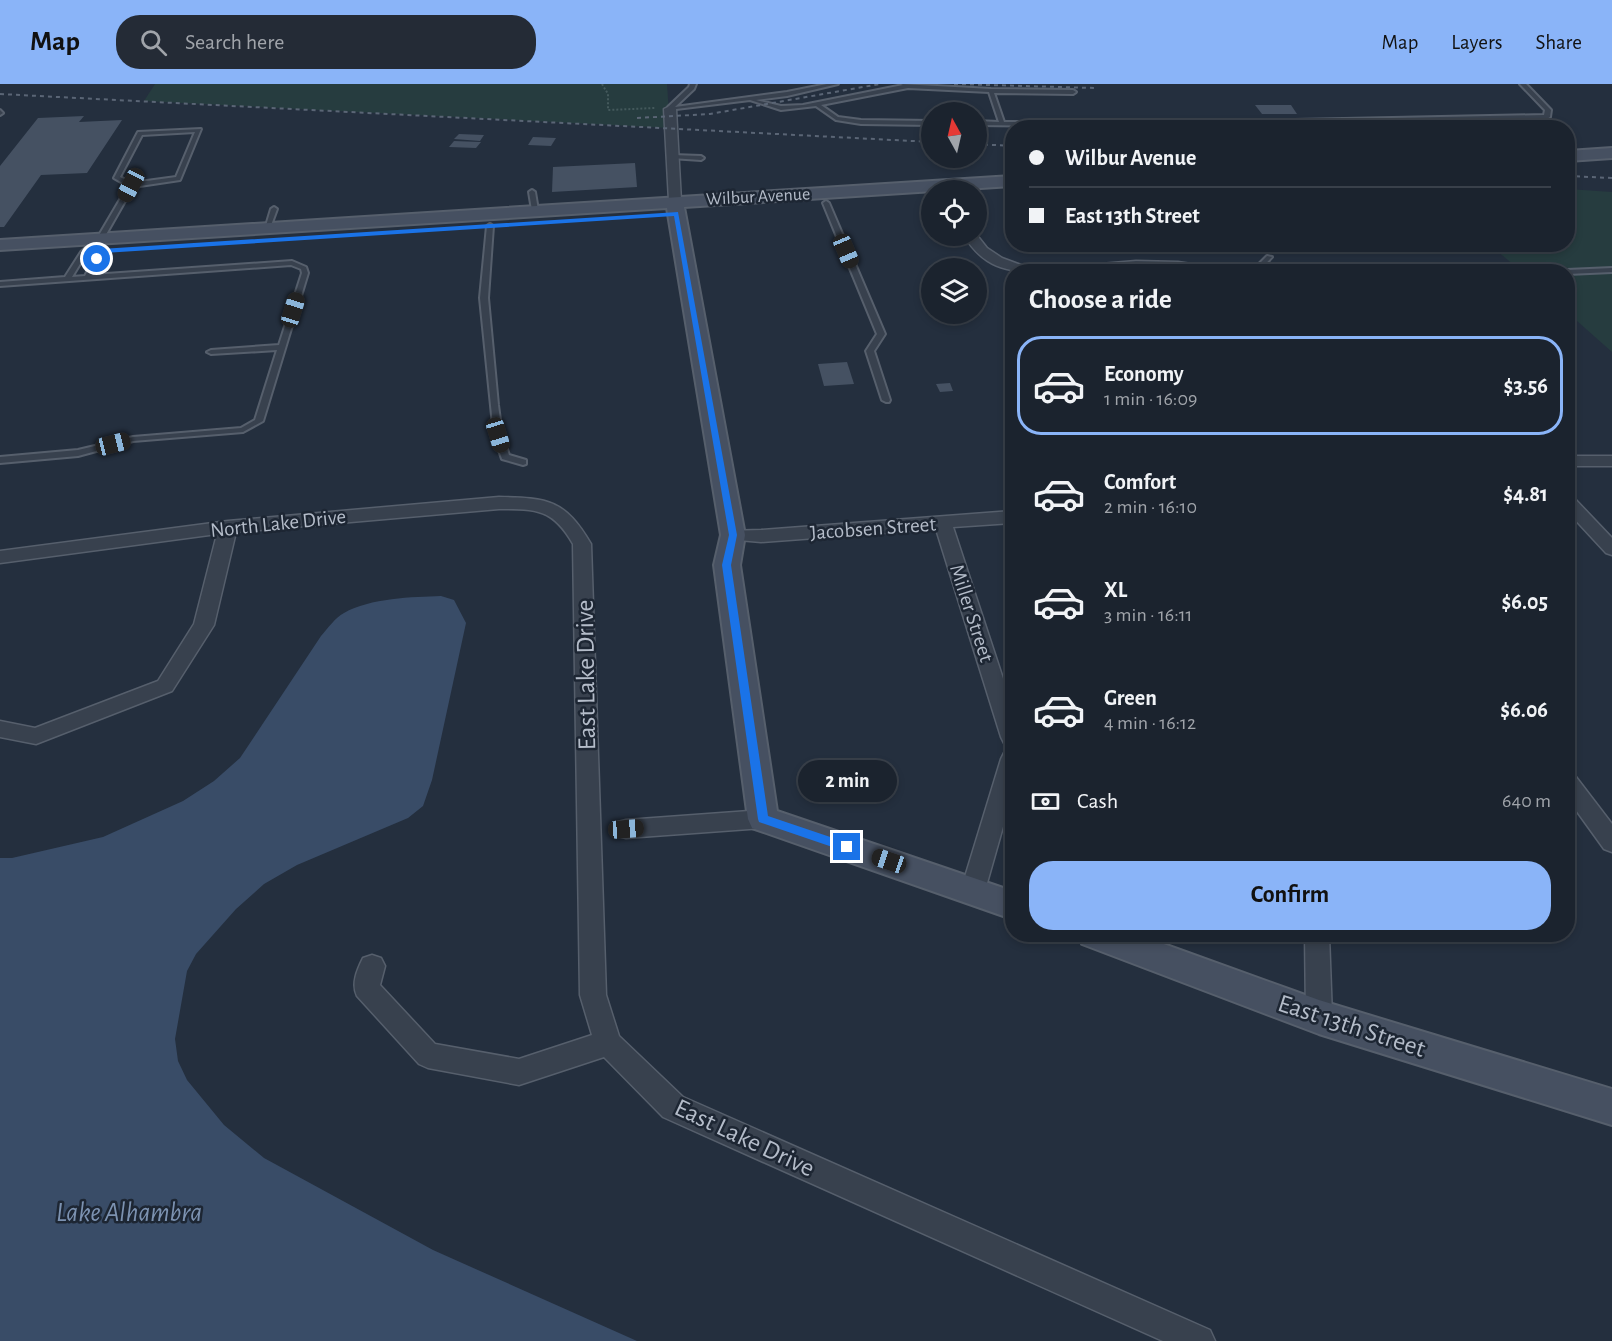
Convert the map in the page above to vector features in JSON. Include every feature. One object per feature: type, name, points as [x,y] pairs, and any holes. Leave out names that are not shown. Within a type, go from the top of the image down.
[{"type":"main road","points":[[1575,147],[1612,144]]},
{"type":"main road","points":[[1575,156],[1612,153]]},
{"type":"main road","name":"Wilbur Avenue","points":[[987,184],[1005,182]]},
{"type":"main road","name":"Wilbur Avenue","points":[[0,245],[95,247],[187,245],[490,226],[676,207],[921,191]]},
{"type":"main road","points":[[987,192],[1005,191]]},
{"type":"main road","name":"Wilbur Avenue","points":[[0,258],[267,228],[535,210],[826,203],[921,192]]},
{"type":"main road","points":[[676,207],[733,535],[727,565],[763,819],[1005,901]]},
{"type":"main road","points":[[187,245],[216,238],[247,236],[267,228]]},
{"type":"main road","name":"East 13th Street","points":[[1116,942],[1319,1017],[1612,1107]]},
{"type":"street","points":[[670,108],[676,207]]},
{"type":"street","points":[[980,246],[989,257],[1005,264]]},
{"type":"street","points":[[1575,461],[1612,461]]},
{"type":"street","name":"North Lake Drive","points":[[0,557],[228,527],[499,503],[533,503],[556,510]]},
{"type":"street","points":[[1575,509],[1612,549]]},
{"type":"street","name":"East Lake Drive","points":[[556,510],[572,524],[582,544],[592,995],[608,1043],[673,1107],[1199,1341]]},
{"type":"street","name":"Jacobsen Street","points":[[733,535],[761,536],[1005,517]]},
{"type":"street","name":"Miller Street","points":[[944,523],[1005,715]]},
{"type":"street","points":[[0,729],[36,736],[165,686],[204,625],[228,527]]},
{"type":"street","points":[[973,890],[1005,783]]},
{"type":"street","points":[[1575,792],[1612,842]]},
{"type":"street","points":[[626,829],[763,819]]},
{"type":"street","points":[[1317,942],[1319,1017]]},
{"type":"street","points":[[372,966],[366,988],[428,1055],[519,1072],[608,1043]]},
{"type":"lane","points":[[670,108],[692,88],[693,84]]},
{"type":"lane","points":[[670,108],[746,99],[835,84]]},
{"type":"lane","points":[[1434,120],[1547,117],[1548,110],[1523,84]]},
{"type":"lane","points":[[746,99],[781,108],[818,105],[906,85],[992,91],[1073,92]]},
{"type":"lane","points":[[992,91],[1002,123]]},
{"type":"lane","points":[[818,105],[836,118],[861,122],[921,123]]},
{"type":"lane","points":[[987,123],[1005,123]]},
{"type":"lane","points":[[199,130],[178,178],[131,185],[117,178],[140,133],[199,130]]},
{"type":"lane","points":[[673,157],[701,158]]},
{"type":"lane","points":[[67,279],[95,247],[131,185]]},
{"type":"lane","points":[[532,192],[535,210]]},
{"type":"lane","points":[[826,203],[881,334],[870,351],[886,400]]},
{"type":"lane","points":[[267,228],[274,209]]},
{"type":"lane","points":[[490,226],[484,298],[497,425],[505,457],[523,462]]},
{"type":"lane","points":[[87,278],[95,247]]},
{"type":"lane","points":[[1262,264],[1269,257]]},
{"type":"lane","points":[[0,284],[292,263],[300,264],[304,268],[259,421],[243,430],[134,439],[78,453],[0,460]]},
{"type":"lane","points":[[1575,272],[1612,270]]},
{"type":"lane","points":[[212,352],[282,347]]},
{"type":"path","points":[[602,84],[608,94],[608,110],[670,108]]},
{"type":"green space","points":[[155,84],[667,84],[670,128],[144,101]]},
{"type":"green space","points":[[1575,189],[1612,192],[1612,352],[1575,319],[1575,264],[1513,264],[1498,252],[1575,252]]},
{"type":"water","name":"Lake Alhambra","points":[[441,596],[454,600],[466,623],[432,780],[423,806],[408,818],[297,865],[264,884],[236,909],[196,954],[187,971],[175,1039],[178,1061],[187,1080],[224,1125],[264,1158],[433,1250],[637,1341],[0,1341],[0,858],[12,858],[103,837],[183,801],[214,781],[240,758],[321,636],[341,615],[354,608],[379,601]]},
{"type":"building","points":[[1255,105],[1291,105],[1297,114],[1262,114]]},
{"type":"building","points":[[84,116],[79,122],[122,120],[87,173],[41,175],[4,227],[0,227],[0,166],[38,118]]},
{"type":"building","points":[[459,134],[484,135],[480,141],[454,139]]},
{"type":"building","points":[[533,137],[556,138],[551,146],[528,145]]},
{"type":"building","points":[[454,141],[481,142],[476,148],[449,147]]},
{"type":"building","points":[[635,163],[637,187],[552,192],[553,167]]},
{"type":"building","points":[[847,362],[854,384],[824,386],[818,364]]},
{"type":"building","points":[[950,383],[953,391],[940,392],[936,384]]},
{"type":"railway","points":[[637,118],[710,114],[880,84]]},
{"type":"railway","points":[[954,84],[1095,88]]},
{"type":"railway","points":[[0,94],[921,141]]},
{"type":"railway","points":[[987,145],[1005,146]]},
{"type":"railway","points":[[1575,176],[1612,178]]},
{"type":"route","points":[[97,259],[101,251],[676,214],[733,535],[727,565],[763,819],[847,847]]}]
